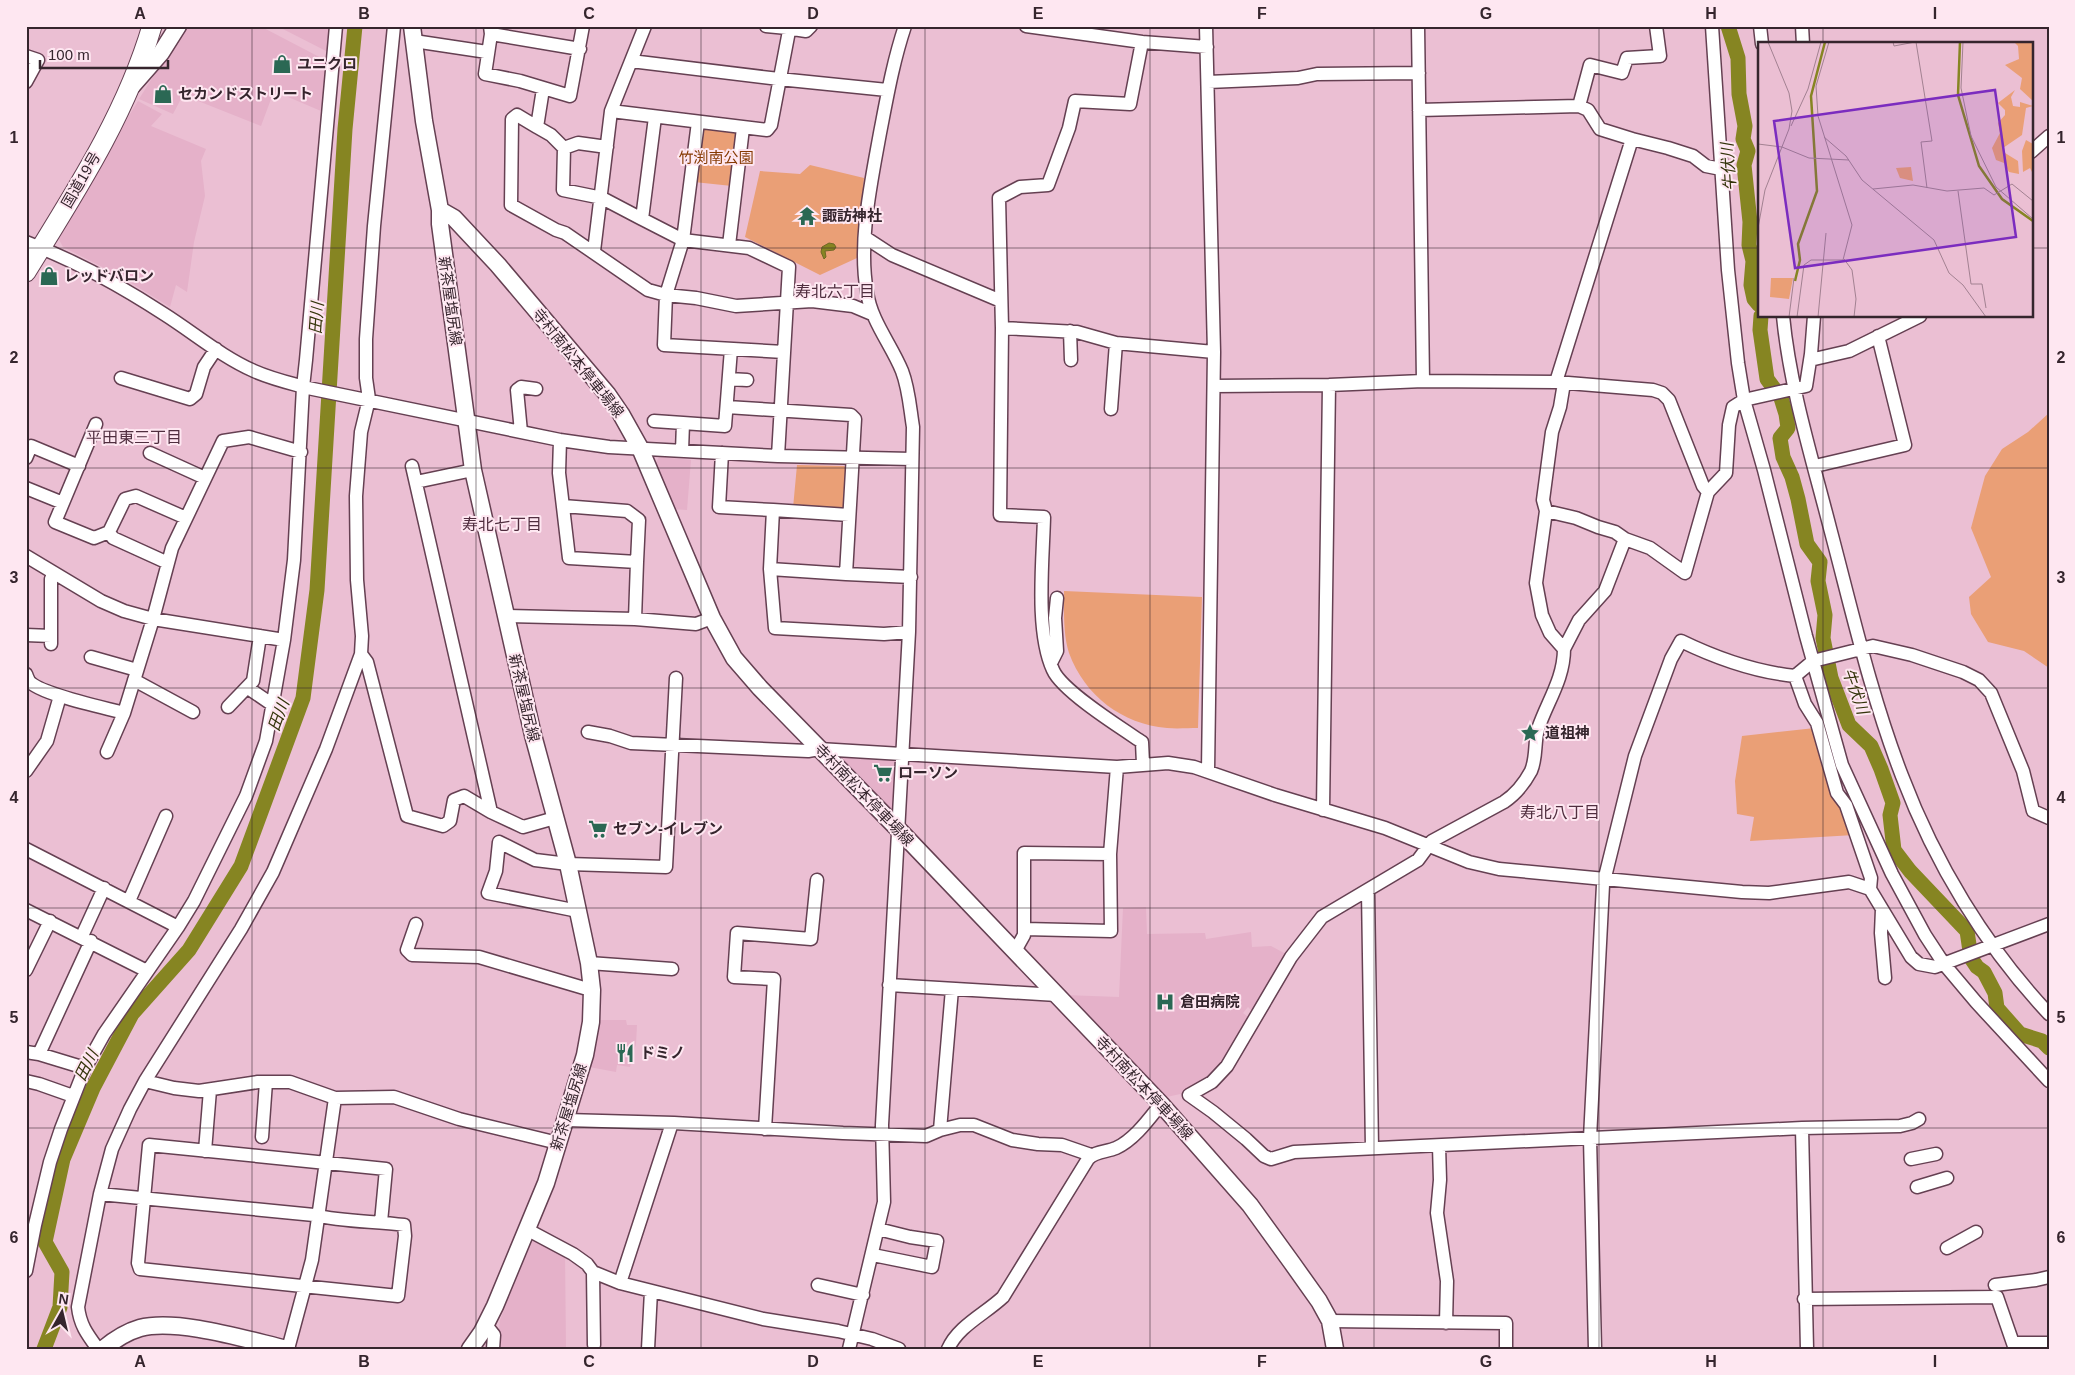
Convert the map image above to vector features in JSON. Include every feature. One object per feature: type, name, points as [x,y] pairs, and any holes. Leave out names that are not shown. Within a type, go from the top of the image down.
[{"type":"highway","name":"国道19号","points":[[26,272],[34,245],[106,136],[132,87],[152,26]]},
{"type":"main road","points":[[132,87],[161,53],[178,26]]},
{"type":"main road","name":"新茶屋塩尻線","points":[[413,34],[424,121],[440,210],[442,243],[473,470],[532,735],[568,864],[588,963],[591,988],[591,1022],[587,1046],[546,1183],[528,1230],[486,1325],[470,1349]]},
{"type":"main road","name":"寺村南松本停車場線","points":[[440,210],[454,218],[498,265],[608,395],[621,414],[640,448],[712,618],[734,658],[819,749],[1161,1104],[1250,1206],[1319,1301],[1330,1321],[1336,1349]]},
{"type":"main road","points":[[103,1349],[130,1332],[164,1325],[200,1330],[287,1349]]},
{"type":"street","points":[[26,1271],[34,1225],[50,1162],[85,1068],[104,1034],[178,928],[204,881],[246,796],[266,741],[284,640],[294,560],[306,387],[306,360],[336,26]]},
{"type":"street","points":[[98,1349],[83,1330],[78,1307],[100,1194],[112,1149],[145,1081],[241,929],[273,872],[326,749],[361,654],[362,636],[357,580],[356,496],[366,399],[366,330],[374,226],[394,26]]},
{"type":"street","points":[[580,49],[490,30],[485,74],[520,81],[570,96],[580,49],[583,26]]},
{"type":"street","points":[[594,251],[602,198],[611,111],[646,26]]},
{"type":"street","points":[[766,26],[787,28],[789,31]]},
{"type":"street","points":[[789,31],[793,29],[806,31],[811,26]]},
{"type":"street","points":[[849,1349],[854,1335],[884,1202],[882,1134],[911,577],[913,427],[907,387],[902,371],[872,314],[866,292],[864,263],[873,173],[887,90],[905,26]]},
{"type":"street","points":[[1026,26],[1142,42],[1206,47]]},
{"type":"street","points":[[1206,26],[1214,352],[1208,771]]},
{"type":"street","points":[[1418,26],[1423,380]]},
{"type":"street","points":[[1579,106],[1590,65],[1622,73],[1627,58],[1660,56],[1656,26]]},
{"type":"street","points":[[1712,26],[1728,270],[1738,363],[1813,660],[1842,764],[1892,874],[1925,935],[2023,1055],[2049,1082]]},
{"type":"street","points":[[1760,26],[1762,42]]},
{"type":"street","points":[[1802,26],[1803,42]]},
{"type":"street","points":[[611,111],[767,130],[771,125],[789,31]]},
{"type":"street","points":[[413,34],[487,52]]},
{"type":"street","points":[[1142,42],[1130,104],[1075,101],[1069,128],[1048,185],[1020,187],[999,198],[1002,300],[1000,515],[1044,517],[1042,592],[1044,628],[1053,671],[1072,691],[1107,719],[1142,742],[1142,764]]},
{"type":"street","points":[[26,56],[38,60],[26,82]]},
{"type":"street","points":[[631,61],[887,90]]},
{"type":"street","points":[[1208,82],[1298,78],[1317,74],[1419,73]]},
{"type":"street","points":[[537,127],[543,89]]},
{"type":"street","points":[[1419,110],[1579,106],[1588,110],[1600,129],[1693,156],[1706,166],[1721,169]]},
{"type":"street","points":[[778,456],[787,302],[788,267],[749,248],[683,240],[602,198],[563,190],[564,148],[551,135],[517,115],[512,119],[511,205],[565,233],[594,251],[648,290],[666,295],[696,298],[736,306],[787,302],[812,301],[853,306],[872,314]]},
{"type":"street","points":[[642,219],[655,117]]},
{"type":"street","points":[[698,122],[683,240],[666,295],[664,345],[784,352]]},
{"type":"street","points":[[729,245],[743,128]]},
{"type":"street","points":[[2032,151],[2049,136]]},
{"type":"street","points":[[1564,649],[1550,633],[1542,615],[1536,583],[1546,511],[1543,500],[1552,432],[1560,407],[1560,382],[1632,139]]},
{"type":"street","points":[[564,148],[578,143],[607,146]]},
{"type":"street","points":[[866,238],[892,254],[1002,300]]},
{"type":"street","points":[[34,245],[138,298],[253,371],[306,387],[560,440],[609,447],[778,456],[912,459]]},
{"type":"street","points":[[1783,318],[1792,391],[1815,466],[1858,649],[1902,776],[1956,890],[1990,947],[2049,1014]]},
{"type":"street","points":[[1546,511],[1576,518],[1615,532],[1625,540],[1650,548],[1685,573],[1708,492],[1726,473],[1729,425],[1733,407],[1748,400],[1792,391],[1806,386],[1814,318]]},
{"type":"street","points":[[1810,360],[1849,351],[1916,318]]},
{"type":"street","points":[[1002,328],[1070,332],[1116,343],[1214,352]]},
{"type":"street","points":[[1070,332],[1071,360]]},
{"type":"street","points":[[1815,466],[1905,445],[1878,336]]},
{"type":"street","points":[[1111,409],[1116,343]]},
{"type":"street","points":[[121,378],[190,399],[196,394],[204,367],[216,349]]},
{"type":"street","points":[[654,421],[725,426],[731,349]]},
{"type":"street","points":[[729,379],[747,380]]},
{"type":"street","points":[[1214,386],[1329,385],[1423,380],[1560,382],[1653,390],[1662,393],[1669,400],[1703,486],[1708,492]]},
{"type":"street","points":[[1323,810],[1329,385]]},
{"type":"street","points":[[521,432],[517,390],[521,387],[536,390]]},
{"type":"street","points":[[727,407],[851,414],[855,419],[846,574]]},
{"type":"street","points":[[682,451],[683,423]]},
{"type":"street","points":[[96,424],[55,522],[94,538],[109,532],[125,499],[136,496],[186,518]]},
{"type":"street","points":[[108,752],[124,713],[136,675],[172,548],[223,441],[248,437],[301,452]]},
{"type":"street","points":[[560,440],[559,473],[569,558],[637,562]]},
{"type":"street","points":[[26,458],[31,446],[79,466]]},
{"type":"street","points":[[150,453],[205,478]]},
{"type":"street","points":[[722,453],[718,507],[849,514]]},
{"type":"street","points":[[412,466],[491,812]]},
{"type":"street","points":[[416,482],[473,470]]},
{"type":"street","points":[[26,488],[63,503]]},
{"type":"street","points":[[563,506],[627,511],[639,520],[635,619]]},
{"type":"street","points":[[773,510],[770,569],[775,628],[884,634],[909,632]]},
{"type":"street","points":[[109,532],[113,538],[168,562]]},
{"type":"street","points":[[1625,540],[1604,591],[1579,620],[1564,649],[1562,671],[1537,732],[1534,760],[1524,784],[1504,802],[1432,841],[1418,860],[1368,891],[1344,903],[1316,922],[1291,956],[1227,1066],[1212,1082],[1189,1095],[1219,1117],[1264,1156],[1271,1159],[1294,1152],[1802,1128],[1900,1126],[1919,1119]]},
{"type":"street","points":[[26,556],[101,601],[124,611],[153,619],[284,640]]},
{"type":"street","points":[[770,569],[911,577]]},
{"type":"street","points":[[26,634],[51,640],[51,579],[54,573]]},
{"type":"street","points":[[1051,663],[1058,651],[1055,618],[1057,598]]},
{"type":"street","points":[[505,616],[635,619],[696,624],[712,618]]},
{"type":"street","points":[[228,707],[253,681],[260,636]]},
{"type":"street","points":[[1595,1349],[1590,1138],[1605,879],[1635,756],[1671,659],[1681,641],[1712,656],[1783,675],[1795,676],[1813,660],[1874,646],[1912,655],[1963,672],[1979,680],[1991,693],[2023,770],[2032,811],[2049,818]]},
{"type":"street","points":[[361,654],[367,662],[407,816],[443,826],[450,821],[454,800],[464,796],[491,812],[523,827],[555,818]]},
{"type":"street","points":[[92,657],[136,675],[193,712]]},
{"type":"street","points":[[26,674],[30,682],[37,687],[60,696],[124,713]]},
{"type":"street","points":[[1795,676],[1805,704],[1817,723],[1837,793],[1846,805],[1871,878],[1870,890]]},
{"type":"street","points":[[578,911],[488,893],[496,871],[499,842],[535,860],[568,864],[666,867],[671,744],[676,678]]},
{"type":"street","points":[[248,688],[273,705]]},
{"type":"street","points":[[26,771],[47,741],[60,696]]},
{"type":"street","points":[[588,732],[610,736],[631,743],[808,751],[819,749],[1118,767],[1168,763],[1194,767],[1323,810],[1385,828],[1469,862],[1499,869],[1769,893],[1849,882],[1870,890],[1911,956],[1919,964],[1935,967],[2049,924]]},
{"type":"street","points":[[1024,929],[1111,931],[1110,854],[1118,767]]},
{"type":"street","points":[[130,901],[166,816]]},
{"type":"street","points":[[27,852],[130,901],[178,928]]},
{"type":"street","points":[[1015,951],[1024,935],[1024,853],[1110,854]]},
{"type":"street","points":[[765,1129],[774,979],[734,977],[737,933],[812,939],[817,880]]},
{"type":"street","points":[[85,1068],[33,1053],[86,939],[104,888]]},
{"type":"street","points":[[1368,891],[1372,1148]]},
{"type":"street","points":[[1882,909],[1881,933],[1885,978]]},
{"type":"street","points":[[26,910],[147,971]]},
{"type":"street","points":[[26,970],[50,921]]},
{"type":"street","points":[[416,924],[407,950],[412,955],[479,957],[584,988],[591,988]]},
{"type":"street","points":[[588,963],[672,969]]},
{"type":"street","points":[[889,986],[1056,995]]},
{"type":"street","points":[[940,1130],[952,989]]},
{"type":"street","points":[[26,1081],[60,1090],[73,1096]]},
{"type":"street","points":[[145,1081],[174,1088],[199,1091],[266,1082],[290,1082],[335,1098],[394,1097],[459,1119],[558,1143]]},
{"type":"street","points":[[262,1137],[266,1082]]},
{"type":"street","points":[[205,1151],[210,1090]]},
{"type":"street","points":[[287,1349],[306,1286],[319,1216],[335,1098]]},
{"type":"street","points":[[566,1120],[672,1123],[926,1136],[940,1130],[960,1126],[974,1126],[1012,1140],[1062,1145],[1091,1155],[1117,1148],[1131,1137],[1161,1104]]},
{"type":"street","points":[[620,1283],[672,1123]]},
{"type":"street","points":[[1802,1128],[1804,1299],[1807,1349]]},
{"type":"street","points":[[100,1194],[143,1199],[381,1222],[404,1225],[405,1236],[398,1296],[140,1269],[138,1263],[143,1199],[149,1145],[386,1169],[381,1222]]},
{"type":"street","points":[[1438,1146],[1440,1180],[1437,1213],[1447,1281],[1446,1322]]},
{"type":"street","points":[[1911,1159],[1936,1154]]},
{"type":"street","points":[[948,1349],[951,1342],[963,1328],[989,1310],[1003,1297],[1091,1155]]},
{"type":"street","points":[[1916,1187],[1946,1178]]},
{"type":"street","points":[[873,1255],[932,1267],[937,1241],[878,1229]]},
{"type":"street","points":[[528,1230],[572,1254],[587,1264],[593,1272],[620,1283],[763,1319],[854,1335],[899,1349]]},
{"type":"street","points":[[1947,1248],[1976,1232]]},
{"type":"street","points":[[593,1272],[594,1345]]},
{"type":"street","points":[[1994,1285],[2049,1277]]},
{"type":"street","points":[[818,1285],[863,1295]]},
{"type":"street","points":[[648,1349],[651,1290]]},
{"type":"street","points":[[1804,1299],[1997,1297],[2015,1346],[2049,1343]]},
{"type":"street","points":[[1330,1321],[1506,1323],[1506,1349]]},
{"type":"street","points":[[486,1325],[494,1335],[493,1349]]},
{"type":"shaded area","points":[[185,26],[260,26],[327,61],[321,111],[274,91],[261,126],[183,95],[173,114],[139,99]]},
{"type":"shaded area","points":[[277,26],[330,26],[328,52]]},
{"type":"shaded area","points":[[138,101],[162,114],[151,126],[206,149],[201,161],[205,196],[194,242],[187,292],[176,285],[170,307],[118,275],[63,247],[56,234]]},
{"type":"shaded area","points":[[829,243],[834,244],[836,247],[834,250],[825,251],[826,257],[824,259],[821,252],[822,247]]},
{"type":"shaded area","points":[[659,457],[691,460],[687,510],[671,509],[674,506],[655,464]]},
{"type":"shaded area","points":[[836,755],[899,759],[896,816]]},
{"type":"shaded area","name":"倉田病院","points":[[1146,907],[1147,934],[1205,933],[1206,939],[1251,932],[1252,947],[1271,946],[1286,954],[1255,1009],[1251,1010],[1248,1007],[1243,1013],[1249,1020],[1217,1073],[1185,1093],[1162,1098],[1065,995],[1119,997],[1123,908]]},
{"type":"shaded area","points":[[599,1020],[626,1020],[627,1025],[637,1025],[636,1044],[630,1067],[617,1065],[616,1072],[589,1067]]},
{"type":"shaded area","points":[[534,1235],[565,1251],[566,1349],[497,1349],[500,1320]]},
{"type":"green space","name":"竹渕南公園","points":[[705,126],[735,129],[738,135],[732,186],[694,182],[701,130]]},
{"type":"green space","points":[[810,165],[864,178],[857,258],[820,275],[745,237],[760,171],[800,174]]},
{"type":"green space","points":[[2049,413],[2049,668],[2024,651],[1988,642],[1971,614],[1969,597],[1991,577],[1971,528],[1985,476],[2002,449],[2028,432]]},
{"type":"green space","points":[[797,465],[844,466],[848,470],[845,507],[842,510],[793,508]]},
{"type":"green space","points":[[1064,591],[1202,597],[1198,728],[1167,728],[1135,721],[1120,714],[1095,695],[1076,668],[1069,653],[1065,630]]},
{"type":"green space","points":[[1815,728],[1854,835],[1750,841],[1754,817],[1737,814],[1735,781],[1742,736]]},
{"type":"waterway","name":"田川","points":[[44,1349],[60,1307],[62,1272],[45,1242],[63,1159],[93,1088],[132,1014],[189,950],[241,866],[303,698],[317,590],[345,129],[355,26]]},
{"type":"waterway","name":"牛伏川","points":[[1728,26],[1738,58],[1739,94],[1745,126],[1743,139],[1748,151],[1744,165],[1750,222],[1749,245],[1753,261],[1751,285],[1754,299],[1758,304]]},
{"type":"waterway","name":"牛伏川","points":[[1761,318],[1760,330],[1767,379],[1781,398],[1786,414],[1788,428],[1780,438],[1783,457],[1792,477],[1807,544],[1820,562],[1818,581],[1825,615],[1823,638],[1831,678],[1849,725],[1871,746],[1881,769],[1893,803],[1890,815],[1894,850],[1910,871],[1967,931],[1971,958],[1977,967],[1984,972],[1995,993],[1997,1008],[2020,1034],[2042,1041],[2049,1048]]},
{"type":"place","name":"ユニクロ","points":[[282,64]]},
{"type":"place","name":"セカンドストリート","points":[[163,94]]},
{"type":"place","name":"諏訪神社","points":[[807,216]]},
{"type":"place","name":"レッドバロン","points":[[49,276]]},
{"type":"place","name":"道祖神","points":[[1530,733]]},
{"type":"place","name":"ローソン","points":[[883,773]]},
{"type":"place","name":"セブン-イレブン","points":[[598,829]]},
{"type":"place","name":"倉田病院","points":[[1165,1002]]},
{"type":"place","name":"ドミノ","points":[[625,1053]]},
{"type":"district","name":"寿北六丁目","points":[[835,291]]},
{"type":"district","name":"平田東三丁目","points":[[134,437]]},
{"type":"district","name":"寿北七丁目","points":[[502,524]]},
{"type":"district","name":"寿北八丁目","points":[[1560,812]]}]
